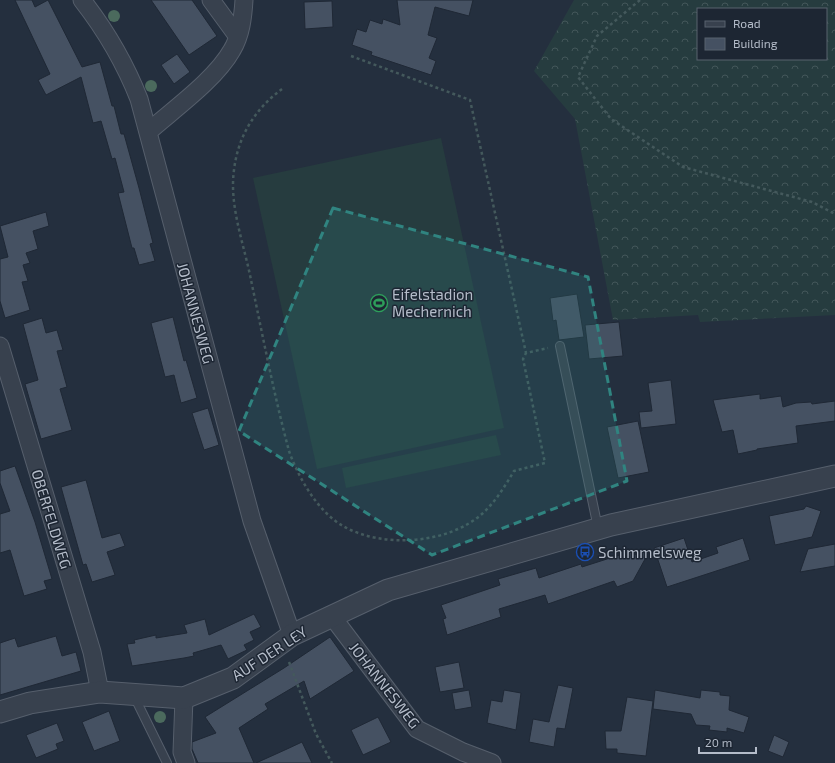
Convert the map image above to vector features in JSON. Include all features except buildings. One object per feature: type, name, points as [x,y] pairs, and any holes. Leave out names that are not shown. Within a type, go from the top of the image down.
[{"type":"street","name":"JOHANNESWEG","points":[[82,0],[102,26],[126,67],[139,99],[250,514],[286,639]]},
{"type":"street","points":[[212,0],[238,37]]},
{"type":"street","points":[[148,132],[207,80],[232,51],[238,37],[243,17],[244,0]]},
{"type":"street","name":"OBERFELDWEG","points":[[0,346],[92,652],[100,692]]},
{"type":"street","points":[[331,615],[388,590],[598,529],[835,476]]},
{"type":"street","name":"JOHANNESWEG","points":[[331,615],[417,729],[463,752],[492,763]]},
{"type":"street","name":"AUF DER LEY","points":[[0,712],[30,703],[100,692],[133,693],[184,698],[233,678],[286,639],[331,615]]},
{"type":"street","points":[[184,698],[182,752],[186,763]]},
{"type":"lane","points":[[557,346],[598,529]]},
{"type":"lane","points":[[133,693],[167,763]]},
{"type":"path","points":[[640,0],[597,36],[578,77],[611,119],[683,167],[812,202],[835,214]]},
{"type":"path","points":[[282,89],[269,98],[254,115],[245,130],[237,153],[233,186],[240,231],[289,451],[295,469],[319,504],[342,526],[362,535],[393,540],[429,539],[441,536],[467,524],[483,514],[505,487],[514,471],[545,464],[523,360],[526,353],[470,100],[350,56]]},
{"type":"path","points":[[526,353],[557,346]]},
{"type":"path","points":[[286,639],[316,734],[332,763]]},
{"type":"highlighted area","points":[[333,208],[588,277],[627,481],[432,555],[239,431]]},
{"type":"green space","points":[[574,0],[835,0],[835,315],[700,322],[698,315],[613,320],[575,119],[534,71]]},
{"type":"green space","name":"Eifelstadion Mechernich","points":[[441,138],[504,428],[317,469],[253,178]]},
{"type":"green space","points":[[496,435],[501,455],[346,488],[342,468]]},
{"type":"place","name":"Eifelstadion Mechernich","points":[[379,303]]},
{"type":"place","name":"Schimmelsweg","points":[[585,552]]}]
